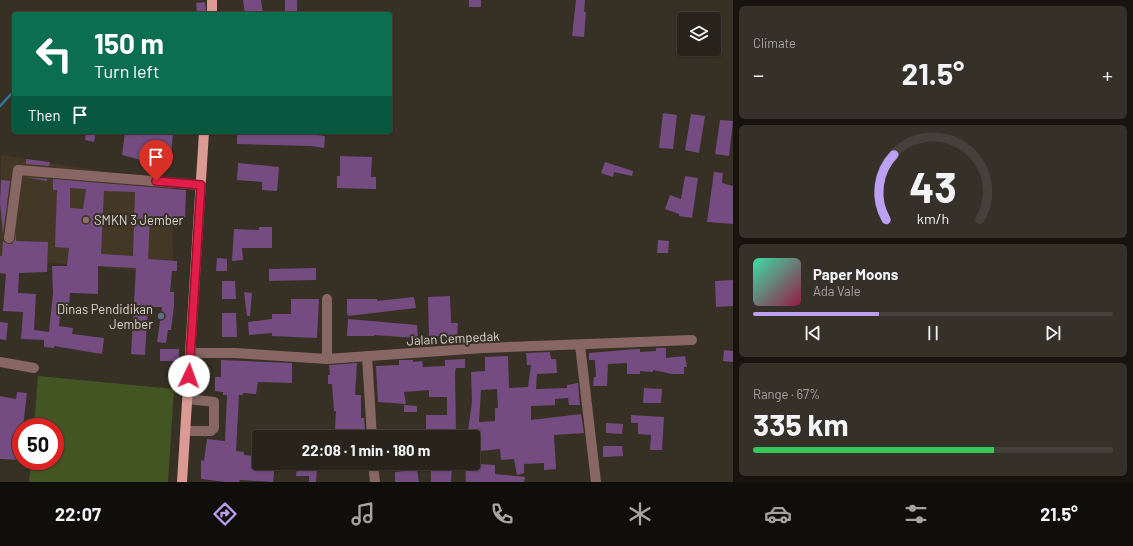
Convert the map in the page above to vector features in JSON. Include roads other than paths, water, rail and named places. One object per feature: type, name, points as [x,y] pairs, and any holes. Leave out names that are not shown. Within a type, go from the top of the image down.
[{"type":"main road","points":[[212,0],[212,12]]},
{"type":"main road","points":[[182,482],[204,134]]},
{"type":"street","points":[[9,238],[18,170],[201,185]]},
{"type":"street","points":[[327,299],[327,359]]},
{"type":"street","name":"Jalan Cempedak","points":[[190,353],[235,353],[327,359],[483,348],[692,340]]},
{"type":"street","points":[[580,345],[596,482]]},
{"type":"street","points":[[367,356],[372,430]]},
{"type":"street","points":[[0,362],[34,368]]},
{"type":"street","points":[[186,431],[211,431],[214,428],[214,402],[188,398]]},
{"type":"street","points":[[374,470],[375,482]]},
{"type":"waterway","points":[[0,106],[12,93]]},
{"type":"place","name":"SMKN 3 Jember","points":[[86,220]]},
{"type":"place","name":"Dinas Pendidikan Jember","points":[[161,316]]}]
